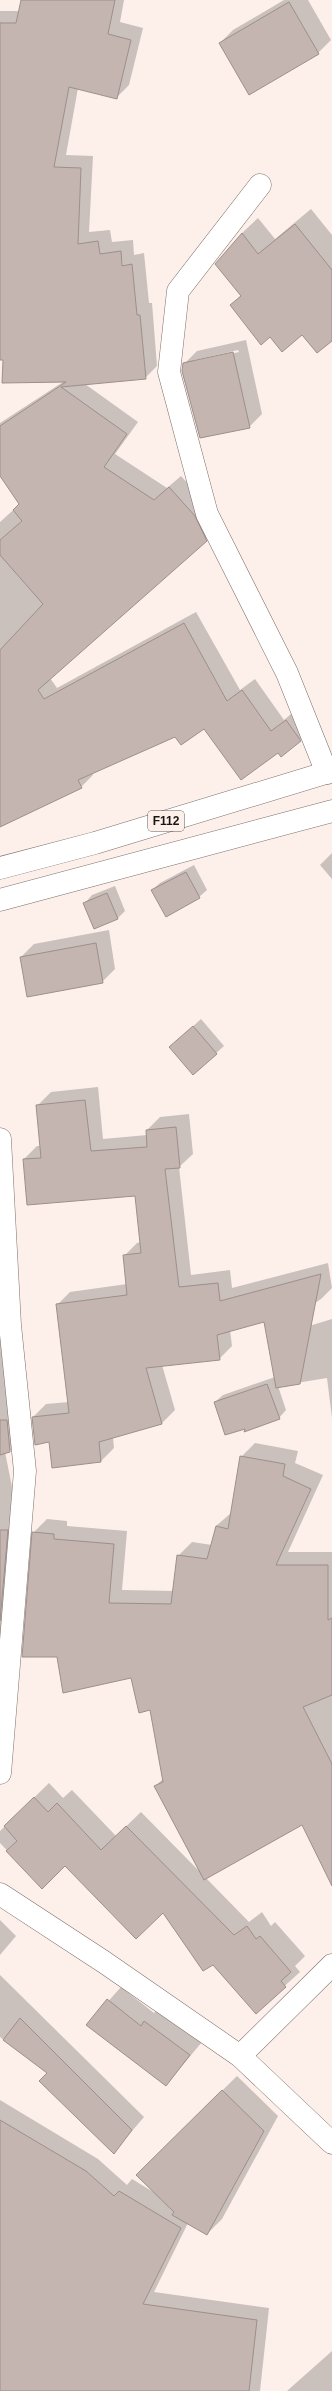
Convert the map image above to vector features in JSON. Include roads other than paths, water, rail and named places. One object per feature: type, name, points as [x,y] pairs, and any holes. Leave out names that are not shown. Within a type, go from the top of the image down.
[{"type":"street","points":[[260,185],[178,291],[169,372],[206,514],[287,673],[330,772]]},
{"type":"street","name":"F112","points":[[0,868],[95,843],[330,772]]},
{"type":"street","points":[[0,900],[332,811]]},
{"type":"street","points":[[0,1139],[10,1325],[25,1471],[0,1773]]},
{"type":"street","points":[[0,1894],[104,1962],[240,2056],[332,2143]]},
{"type":"street","points":[[240,2056],[332,1965]]}]
